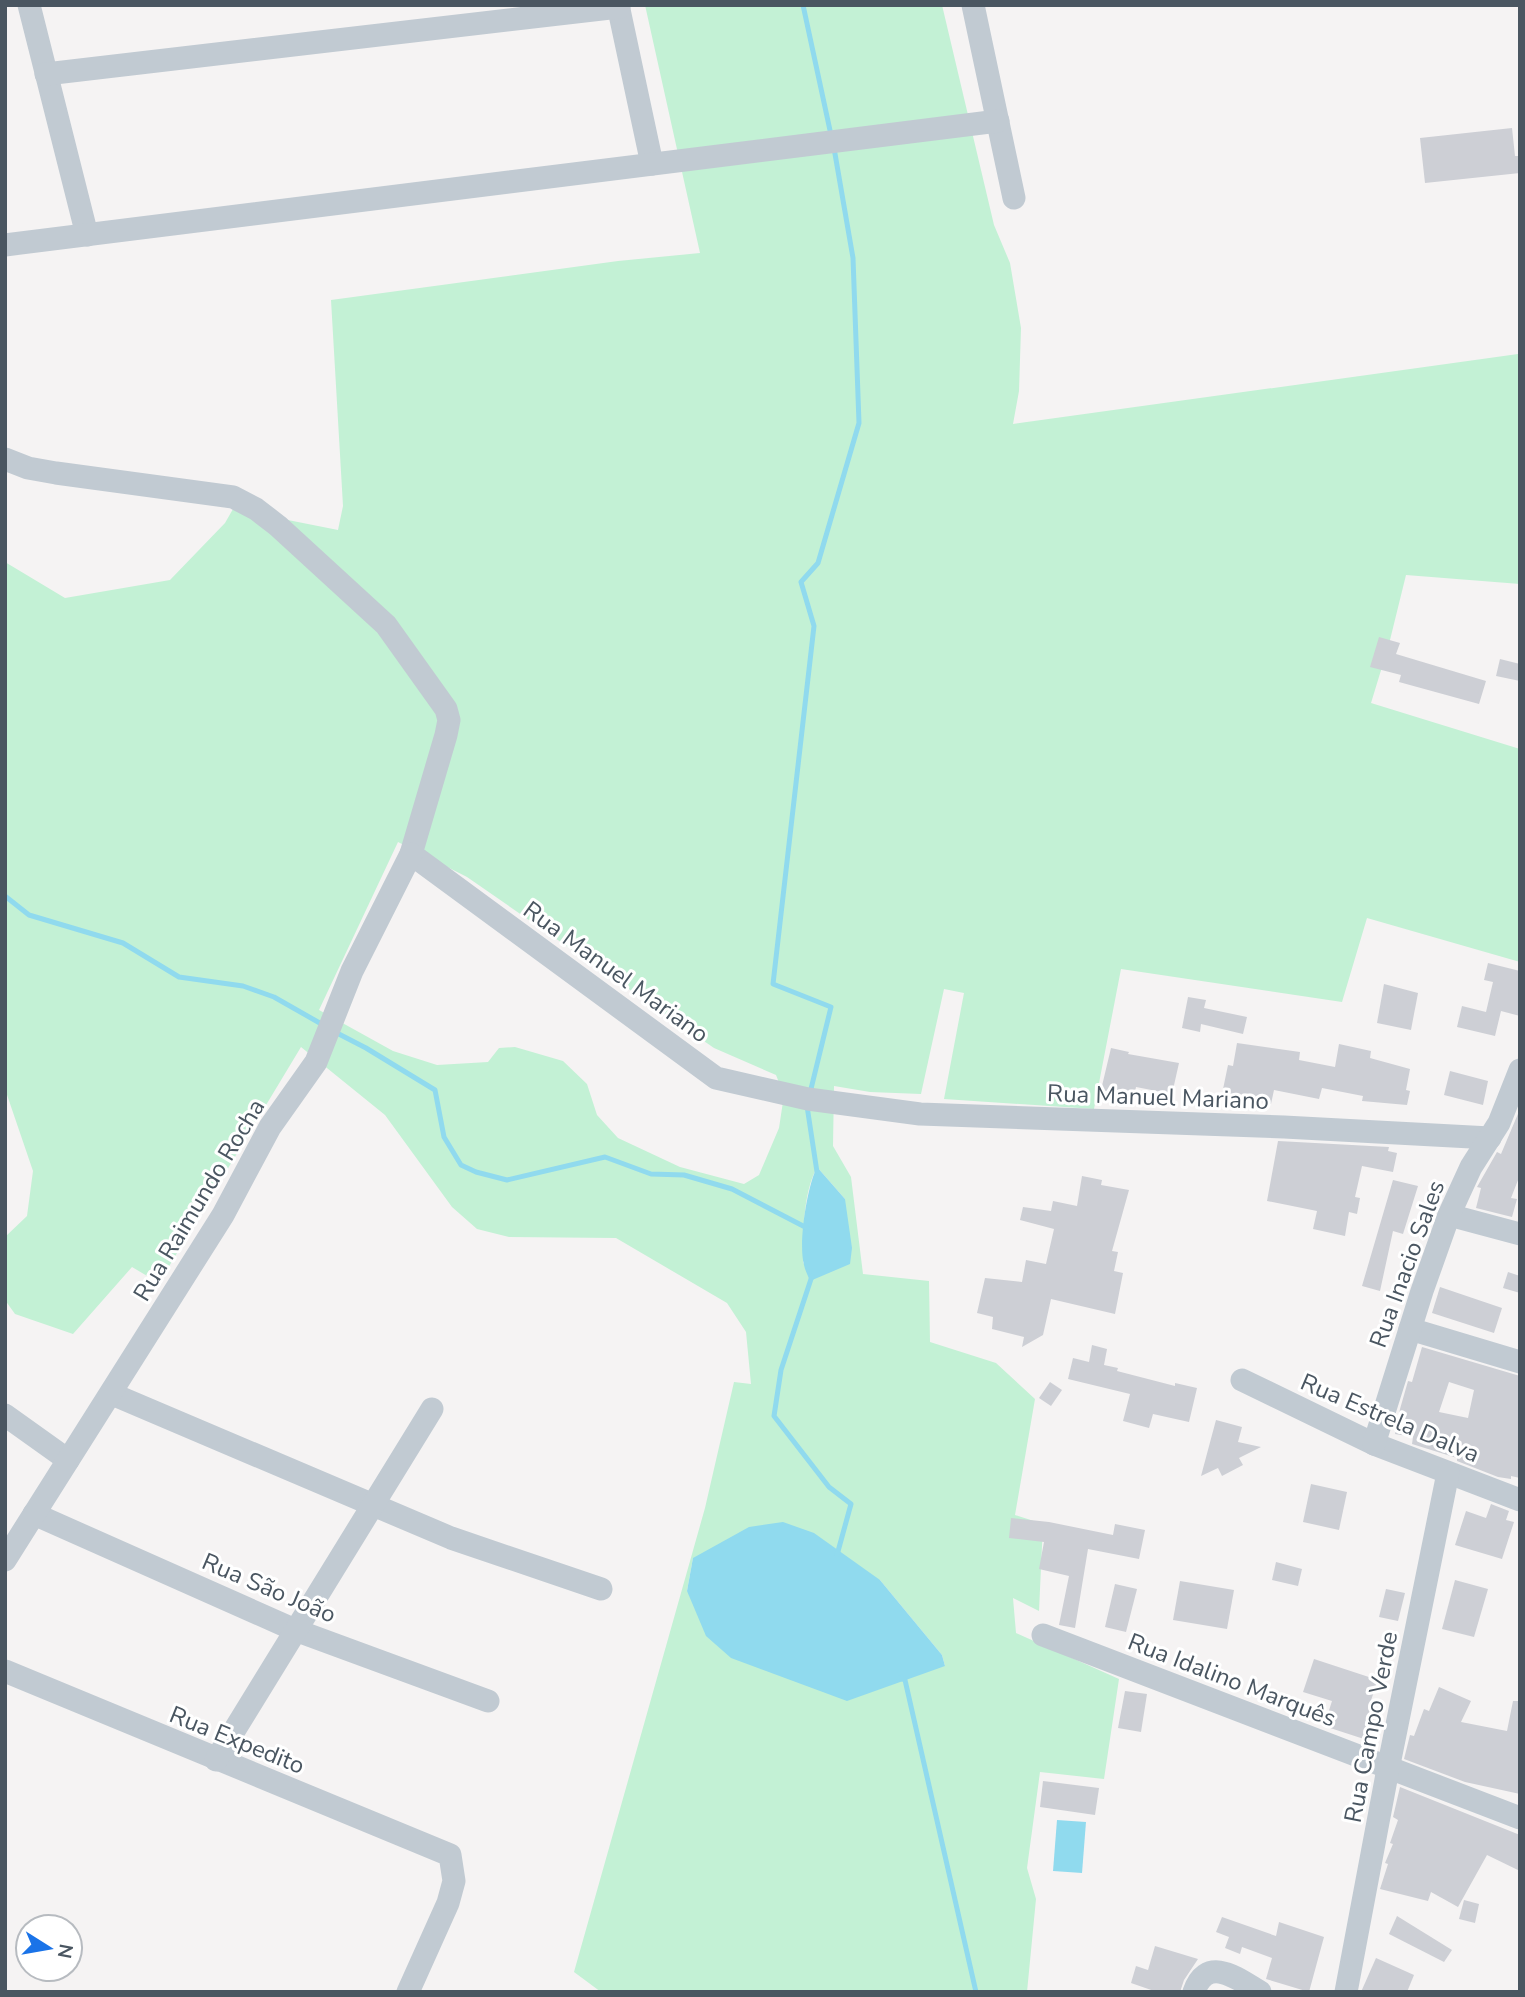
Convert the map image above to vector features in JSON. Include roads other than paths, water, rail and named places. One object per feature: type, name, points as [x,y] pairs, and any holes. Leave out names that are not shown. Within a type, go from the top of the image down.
[{"type":"street","points":[[29,5],[87,235]]},
{"type":"street","points":[[973,5],[1014,198]]},
{"type":"street","points":[[46,74],[619,6],[652,164]]},
{"type":"street","points":[[5,246],[998,121]]},
{"type":"street","points":[[5,459],[28,468],[56,473],[233,497],[256,509],[278,526],[386,625],[446,709],[449,720],[411,854]]},
{"type":"street","name":"Rua Manuel Mariano","points":[[411,854],[716,1078],[808,1099],[920,1114],[1284,1126],[1490,1138]]},
{"type":"street","name":"Rua Raimundo Rocha","points":[[5,1560],[223,1216],[270,1127],[316,1062],[352,971],[411,854]]},
{"type":"street","name":"Rua Inacio Sales","points":[[1374,1444],[1449,1215],[1471,1167],[1490,1138],[1520,1070]]},
{"type":"street","points":[[1449,1215],[1520,1234]]},
{"type":"street","points":[[1410,1329],[1520,1362]]},
{"type":"street","name":"Rua Estrela Dalva","points":[[1242,1380],[1374,1444],[1520,1500]]},
{"type":"street","points":[[112,1394],[451,1538],[601,1589]]},
{"type":"street","points":[[216,1759],[432,1409]]},
{"type":"street","points":[[5,1415],[68,1460]]},
{"type":"street","name":"Rua Campo Verde","points":[[1346,1992],[1448,1473]]},
{"type":"street","name":"Rua São João","points":[[34,1514],[295,1630],[488,1701]]},
{"type":"street","name":"Rua Idalino Marquês","points":[[1043,1635],[1520,1818]]},
{"type":"street","name":"Rua Expedito","points":[[5,1671],[450,1855],[454,1881],[448,1903],[408,1992]]},
{"type":"street","points":[[1194,1992],[1197,1983],[1210,1972],[1225,1971],[1260,1992]]},
{"type":"water","points":[[817,1167],[845,1199],[852,1248],[850,1264],[810,1281],[804,1267],[802,1244],[804,1216]]},
{"type":"water","points":[[783,1522],[814,1533],[880,1580],[942,1655],[945,1666],[847,1701],[731,1658],[706,1636],[687,1591],[693,1558],[749,1527]]},
{"type":"water","points":[[1057,1820],[1086,1822],[1082,1873],[1053,1871]]},
{"type":"waterway","points":[[803,5],[831,135]]},
{"type":"waterway","points":[[810,1093],[831,1007],[773,984],[814,626],[801,582],[818,563],[859,423],[853,258],[834,148]]},
{"type":"waterway","points":[[5,896],[29,915],[123,943],[179,977],[243,986],[274,997],[325,1026]]},
{"type":"waterway","points":[[333,1031],[435,1090],[444,1137],[461,1165],[476,1172],[507,1180],[605,1157],[651,1174],[684,1175],[732,1189],[807,1228]]},
{"type":"waterway","points":[[807,1106],[817,1172]]},
{"type":"waterway","points":[[812,1276],[781,1370],[774,1416],[829,1487],[851,1504],[837,1555]]},
{"type":"waterway","points":[[899,1678],[905,1680],[976,1992]]}]
